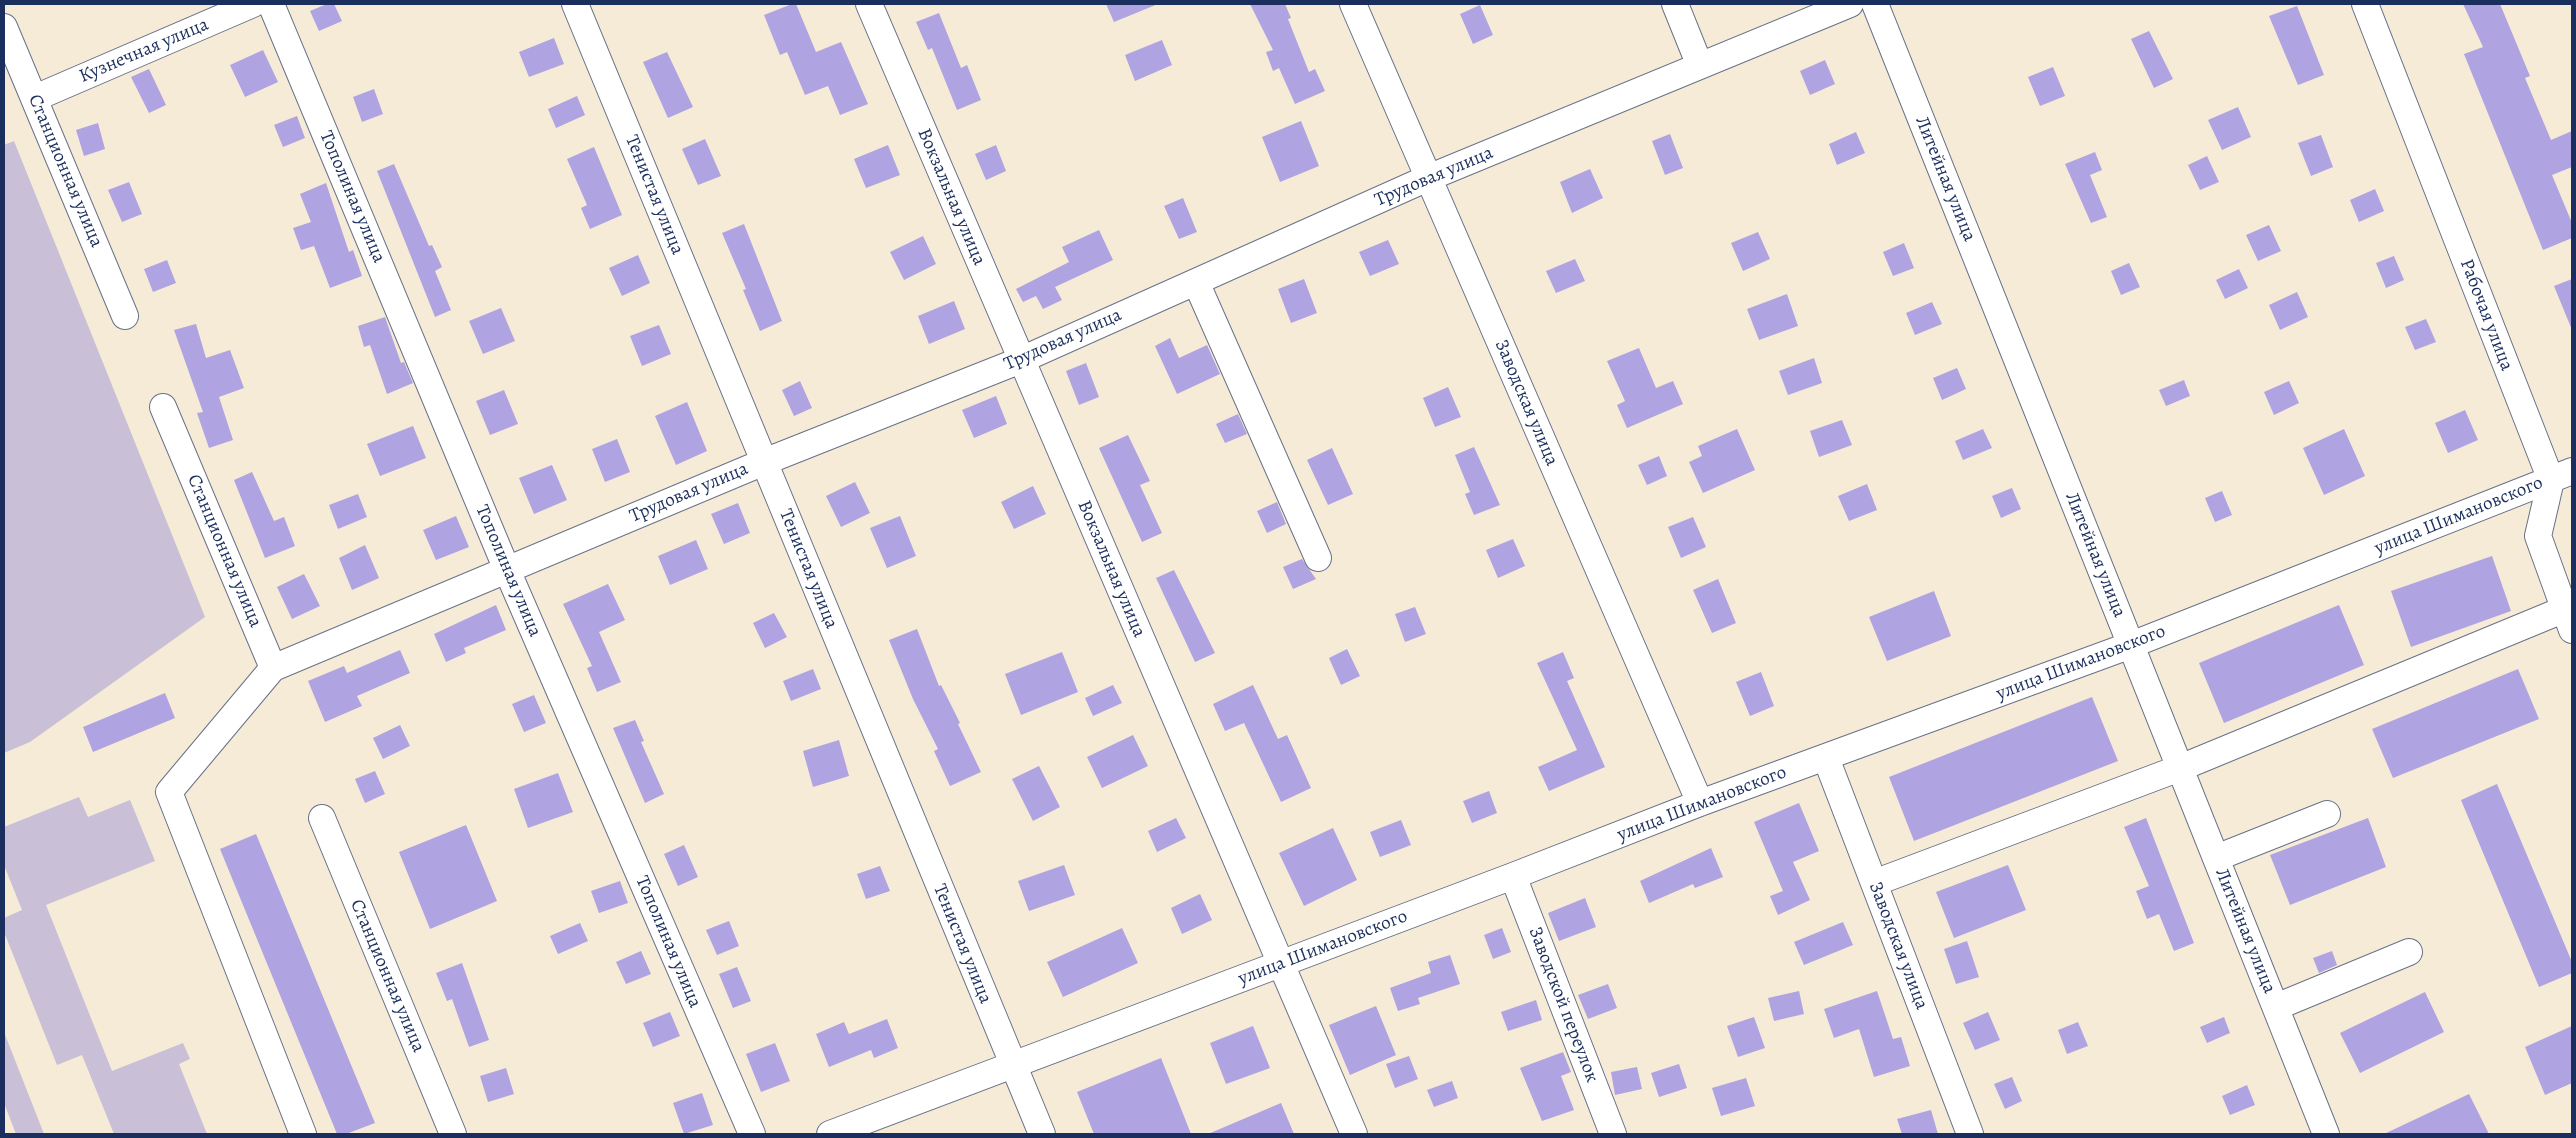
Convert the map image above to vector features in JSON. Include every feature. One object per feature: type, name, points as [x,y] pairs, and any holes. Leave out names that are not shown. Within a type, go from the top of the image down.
[{"type":"street","name":"Кузнечная улица","points":[[35,98],[253,4]]},
{"type":"street","name":"Тополиная улица","points":[[271,4],[507,570],[752,1134]]},
{"type":"street","name":"Тенистая улица","points":[[575,4],[1042,1134]]},
{"type":"street","name":"Вокзальная улица","points":[[869,4],[1354,1134]]},
{"type":"street","name":"Заводская улица","points":[[1353,4],[1700,803]]},
{"type":"street","points":[[1675,4],[1700,66]]},
{"type":"street","name":"Трудовая улица","points":[[273,668],[764,462],[1021,360],[1428,178],[1850,4]]},
{"type":"street","name":"Литейная улица","points":[[1875,4],[2326,1134]]},
{"type":"street","name":"Рабочая улица","points":[[2365,4],[2562,475]]},
{"type":"street","name":"Станционная улица","points":[[4,27],[125,316]]},
{"type":"street","points":[[1196,282],[1318,558]]},
{"type":"street","name":"Станционная улица","points":[[163,407],[273,668]]},
{"type":"street","points":[[1874,883],[2569,620],[2538,536],[2562,475]]},
{"type":"street","name":"улица Шимановского","points":[[830,1134],[1280,965],[1700,803],[2131,645],[2562,475]]},
{"type":"street","points":[[273,668],[168,792],[304,1134]]},
{"type":"street","name":"Заводская улица","points":[[1826,758],[1970,1134]]},
{"type":"street","points":[[2216,858],[2327,814]]},
{"type":"street","name":"Станционная улица","points":[[322,818],[453,1134]]},
{"type":"street","name":"Заводской переулок","points":[[1513,876],[1613,1134]]},
{"type":"street","points":[[2276,1007],[2409,952]]},
{"type":"shaded area","points":[[14,141],[205,617],[30,742],[4,753],[4,145]]},
{"type":"shaded area","points":[[79,797],[88,817],[130,800],[155,861],[46,905],[112,1071],[183,1043],[190,1059],[179,1064],[207,1134],[114,1134],[82,1055],[57,1065],[4,932],[4,918],[22,910],[4,865],[4,827]]},
{"type":"shaded area","points":[[4,1032],[44,1134],[16,1134],[4,1103]]},
{"type":"building","points":[[327,4],[334,4],[342,21],[319,31],[310,11]]},
{"type":"building","points":[[796,4],[816,52],[841,42],[868,104],[840,115],[828,86],[805,95],[787,52],[780,55],[764,15]]},
{"type":"building","points":[[1106,4],[1158,4],[1114,22]]},
{"type":"building","points":[[1250,4],[1285,4],[1291,18],[1288,19],[1309,72],[1315,69],[1325,91],[1295,104],[1279,68],[1273,71],[1266,52],[1273,50]]},
{"type":"building","points":[[2463,4],[2500,4],[2530,76],[2525,78],[2551,140],[2572,131],[2572,167],[2552,175],[2572,223],[2572,238],[2543,250],[2464,54],[2483,47]]},
{"type":"building","points":[[1480,5],[1493,35],[1473,44],[1460,14]]},
{"type":"building","points":[[2297,6],[2324,75],[2298,85],[2269,16]]},
{"type":"building","points":[[939,13],[961,68],[967,65],[981,100],[957,110],[932,48],[928,50],[916,22]]},
{"type":"building","points":[[2149,31],[2173,79],[2154,88],[2131,39]]},
{"type":"building","points":[[554,38],[564,64],[529,77],[519,52]]},
{"type":"building","points":[[1162,40],[1172,65],[1135,81],[1125,55]]},
{"type":"building","points":[[263,50],[278,82],[245,97],[230,65]]},
{"type":"building","points":[[667,52],[693,107],[668,118],[643,62]]},
{"type":"building","points":[[1825,60],[1835,84],[1810,95],[1800,71]]},
{"type":"building","points":[[2053,67],[2065,96],[2040,106],[2028,77]]},
{"type":"building","points":[[149,69],[166,105],[149,113],[131,77]]},
{"type":"building","points":[[374,89],[383,114],[362,122],[353,97]]},
{"type":"building","points":[[577,96],[585,115],[556,128],[548,109]]},
{"type":"building","points":[[2238,107],[2251,137],[2222,150],[2208,120]]},
{"type":"building","points":[[297,116],[305,138],[283,147],[274,125]]},
{"type":"building","points":[[1301,121],[1319,166],[1280,182],[1262,137]]},
{"type":"building","points":[[98,123],[105,149],[84,156],[76,130]]},
{"type":"building","points":[[1856,132],[1865,153],[1837,165],[1829,144]]},
{"type":"building","points":[[1670,134],[1683,168],[1665,175],[1652,141]]},
{"type":"building","points":[[2321,135],[2333,167],[2311,176],[2298,143]]},
{"type":"building","points":[[705,139],[721,176],[698,185],[682,149]]},
{"type":"building","points":[[888,145],[900,175],[866,188],[854,159]]},
{"type":"building","points":[[996,145],[1006,171],[986,180],[975,154]]},
{"type":"building","points":[[594,147],[622,215],[590,229],[581,208],[587,205],[567,159]]},
{"type":"building","points":[[2095,152],[2102,170],[2090,175],[2107,217],[2091,223],[2065,164]]},
{"type":"building","points":[[2207,156],[2219,182],[2200,190],[2188,165]]},
{"type":"building","points":[[394,164],[429,246],[432,245],[442,267],[435,271],[451,310],[435,317],[377,171]]},
{"type":"building","points":[[1590,169],[1603,198],[1572,213],[1560,182]]},
{"type":"building","points":[[129,182],[142,214],[122,222],[108,190]]},
{"type":"building","points":[[326,183],[349,252],[353,250],[362,276],[330,288],[314,246],[301,250],[293,228],[311,222],[300,194]]},
{"type":"building","points":[[2375,189],[2384,211],[2359,222],[2350,200]]},
{"type":"building","points":[[1183,198],[1197,232],[1179,239],[1164,206]]},
{"type":"building","points":[[744,224],[782,321],[760,331],[743,290],[746,289],[722,233]]},
{"type":"building","points":[[2269,225],[2281,251],[2258,261],[2246,235]]},
{"type":"building","points":[[1099,230],[1113,260],[1055,287],[1062,300],[1043,309],[1036,296],[1023,302],[1016,289],[1069,262],[1062,247]]},
{"type":"building","points":[[1758,232],[1770,259],[1743,271],[1731,243]]},
{"type":"building","points":[[923,236],[936,264],[904,280],[890,252]]},
{"type":"building","points":[[1388,240],[1399,264],[1370,276],[1359,252]]},
{"type":"building","points":[[1904,243],[1914,268],[1893,276],[1883,252]]},
{"type":"building","points":[[638,255],[650,283],[622,296],[609,268]]},
{"type":"building","points":[[2394,256],[2404,280],[2386,288],[2376,263]]},
{"type":"building","points":[[1575,259],[1585,281],[1556,293],[1546,271]]},
{"type":"building","points":[[167,260],[176,283],[153,292],[144,269]]},
{"type":"building","points":[[2129,263],[2140,287],[2121,295],[2111,271]]},
{"type":"building","points":[[2239,269],[2248,288],[2225,299],[2216,280]]},
{"type":"building","points":[[1304,279],[1317,313],[1291,323],[1278,289]]},
{"type":"building","points":[[2572,279],[2572,330],[2554,286]]},
{"type":"building","points":[[2297,292],[2308,317],[2280,330],[2269,305]]},
{"type":"building","points":[[1787,294],[1798,326],[1759,340],[1747,309]]},
{"type":"building","points":[[954,301],[965,329],[929,344],[918,316]]},
{"type":"building","points":[[1932,302],[1942,324],[1915,335],[1906,313]]},
{"type":"building","points":[[501,308],[515,341],[483,354],[469,321]]},
{"type":"building","points":[[385,317],[401,363],[404,362],[413,383],[387,394],[370,345],[364,347],[358,326]]},
{"type":"building","points":[[2426,319],[2436,342],[2415,350],[2405,327]]},
{"type":"building","points":[[196,324],[206,358],[230,350],[244,388],[219,397],[233,440],[209,448],[197,413],[203,412],[174,330]]},
{"type":"building","points":[[659,325],[671,354],[642,366],[630,336]]},
{"type":"building","points":[[1170,338],[1179,358],[1207,345],[1220,374],[1177,394],[1155,346]]},
{"type":"building","points":[[1639,348],[1656,388],[1673,381],[1683,404],[1627,428],[1617,405],[1625,401],[1607,361]]},
{"type":"building","points":[[1814,358],[1822,383],[1788,395],[1779,371]]},
{"type":"building","points":[[1086,363],[1099,397],[1079,405],[1066,371]]},
{"type":"building","points":[[1957,368],[1966,389],[1942,400],[1933,378]]},
{"type":"building","points":[[2184,380],[2190,396],[2166,406],[2159,390]]},
{"type":"building","points":[[800,381],[812,408],[794,416],[782,390]]},
{"type":"building","points":[[2289,381],[2299,403],[2274,415],[2264,392]]},
{"type":"building","points":[[1448,387],[1461,417],[1435,427],[1423,398]]},
{"type":"building","points":[[504,390],[518,424],[490,435],[476,401]]},
{"type":"building","points":[[996,396],[1007,424],[974,438],[962,410]]},
{"type":"building","points":[[687,402],[707,451],[676,465],[655,416]]},
{"type":"building","points":[[2465,410],[2478,440],[2448,453],[2435,423]]},
{"type":"building","points":[[1238,414],[1247,434],[1225,443],[1216,424]]},
{"type":"building","points":[[1842,420],[1852,445],[1819,457],[1810,431]]},
{"type":"building","points":[[413,426],[426,458],[380,476],[367,444]]},
{"type":"building","points":[[1737,429],[1755,470],[1703,493],[1689,462],[1702,456],[1698,446]]},
{"type":"building","points":[[1983,429],[1992,448],[1963,460],[1955,441]]},
{"type":"building","points":[[2344,429],[2365,476],[2324,495],[2303,448]]},
{"type":"building","points":[[1128,435],[1150,481],[1140,485],[1162,533],[1142,542],[1099,448]]},
{"type":"building","points":[[617,439],[630,472],[605,482],[592,449]]},
{"type":"building","points":[[1474,447],[1500,505],[1474,515],[1465,494],[1470,492],[1455,455]]},
{"type":"building","points":[[1332,448],[1353,494],[1328,505],[1307,460]]},
{"type":"building","points":[[1659,456],[1667,476],[1647,485],[1638,465]]},
{"type":"building","points":[[552,465],[567,500],[534,514],[519,478]]},
{"type":"building","points":[[252,472],[274,521],[284,517],[295,546],[265,558],[234,480]]},
{"type":"building","points":[[855,482],[870,513],[841,527],[826,496]]},
{"type":"building","points":[[1867,484],[1877,510],[1849,521],[1838,496]]},
{"type":"building","points":[[1033,486],[1046,514],[1014,529],[1001,502]]},
{"type":"building","points":[[2012,488],[2021,509],[2001,518],[1992,496]]},
{"type":"building","points":[[2222,491],[2232,515],[2215,522],[2205,498]]},
{"type":"building","points":[[358,494],[367,517],[338,529],[329,505]]},
{"type":"building","points":[[1277,502],[1286,524],[1267,533],[1257,511]]},
{"type":"building","points":[[738,503],[750,533],[724,544],[711,514]]},
{"type":"building","points":[[456,516],[469,547],[436,560],[423,530]]},
{"type":"building","points":[[900,516],[916,556],[887,568],[870,528]]},
{"type":"building","points":[[1693,517],[1706,547],[1681,558],[1668,527]]},
{"type":"building","points":[[1513,539],[1525,566],[1498,578],[1486,550]]},
{"type":"building","points":[[696,540],[708,569],[670,585],[658,556]]},
{"type":"building","points":[[365,545],[379,578],[352,590],[339,558]]},
{"type":"building","points":[[2492,556],[2511,611],[2411,647],[2391,591]]},
{"type":"building","points":[[1302,559],[1316,579],[1293,589],[1283,567]]},
{"type":"building","points":[[1174,570],[1215,653],[1195,662],[1156,578]]},
{"type":"building","points":[[304,574],[320,606],[292,619],[277,587]]},
{"type":"building","points":[[1718,579],[1736,623],[1712,633],[1693,590]]},
{"type":"building","points":[[608,584],[625,620],[599,632],[621,682],[597,692],[587,668],[592,666],[563,604]]},
{"type":"building","points":[[1934,591],[1951,636],[1887,661],[1869,617]]},
{"type":"building","points":[[496,605],[506,630],[464,648],[466,653],[446,662],[434,634]]},
{"type":"building","points":[[2339,605],[2364,665],[2224,723],[2199,663]]},
{"type":"building","points":[[1415,607],[1426,634],[1405,642],[1395,614]]},
{"type":"building","points":[[774,613],[787,637],[765,648],[753,623]]},
{"type":"building","points":[[917,629],[939,686],[941,685],[960,723],[958,724],[981,772],[950,786],[934,751],[938,749],[913,699],[889,640]]},
{"type":"building","points":[[1347,649],[1360,676],[1341,685],[1329,658]]},
{"type":"building","points":[[400,650],[410,673],[357,696],[362,706],[325,722],[308,681],[344,666],[347,673]]},
{"type":"building","points":[[1062,652],[1078,692],[1021,715],[1005,674]]},
{"type":"building","points":[[1563,652],[1574,678],[1567,681],[1605,767],[1549,791],[1538,767],[1577,750],[1537,663]]},
{"type":"building","points":[[813,669],[821,689],[791,701],[783,681]]},
{"type":"building","points":[[2518,669],[2539,719],[2393,778],[2372,729]]},
{"type":"building","points":[[1761,672],[1774,706],[1750,716],[1736,682]]},
{"type":"building","points":[[1113,685],[1122,703],[1093,716],[1085,698]]},
{"type":"building","points":[[1253,685],[1278,739],[1287,735],[1311,788],[1281,802],[1244,723],[1225,731],[1213,704]]},
{"type":"building","points":[[165,693],[175,718],[93,752],[83,727]]},
{"type":"building","points":[[534,695],[546,723],[524,732],[512,704]]},
{"type":"building","points":[[2092,697],[2118,761],[1914,841],[1889,777]]},
{"type":"building","points":[[635,720],[644,741],[641,742],[664,794],[645,803],[613,728]]},
{"type":"building","points":[[400,725],[410,746],[383,759],[373,738]]},
{"type":"building","points":[[1133,735],[1148,766],[1102,788],[1087,757]]},
{"type":"building","points":[[839,740],[849,776],[813,787],[803,751]]},
{"type":"building","points":[[1039,766],[1060,807],[1033,821],[1012,779]]},
{"type":"building","points":[[375,771],[385,794],[365,803],[355,779]]},
{"type":"building","points":[[558,773],[573,812],[528,828],[514,789]]},
{"type":"building","points":[[2497,784],[2572,962],[2572,973],[2539,987],[2461,800]]},
{"type":"building","points":[[1489,791],[1497,813],[1472,823],[1463,801]]},
{"type":"building","points":[[1799,803],[1819,851],[1793,862],[1810,900],[1778,915],[1770,896],[1783,891],[1754,822]]},
{"type":"building","points":[[1176,818],[1186,838],[1157,852],[1148,831]]},
{"type":"building","points":[[2146,818],[2194,943],[2174,951],[2159,914],[2147,919],[2136,891],[2149,886],[2124,827]]},
{"type":"building","points":[[2368,818],[2386,867],[2290,905],[2270,855]]},
{"type":"building","points":[[1401,820],[1411,845],[1380,857],[1370,832]]},
{"type":"building","points":[[466,825],[497,901],[430,929],[399,852]]},
{"type":"building","points":[[1333,828],[1357,880],[1304,906],[1279,853]]},
{"type":"building","points":[[256,834],[375,1123],[346,1134],[337,1134],[220,849]]},
{"type":"building","points":[[684,845],[698,877],[678,886],[664,854]]},
{"type":"building","points":[[1711,848],[1723,877],[1695,888],[1693,884],[1649,903],[1640,881]]},
{"type":"building","points":[[1064,865],[1075,895],[1029,911],[1018,881]]},
{"type":"building","points":[[2008,865],[2026,910],[1954,938],[1936,892]]},
{"type":"building","points":[[880,866],[890,891],[866,899],[857,874]]},
{"type":"building","points":[[620,881],[628,903],[599,913],[591,891]]},
{"type":"building","points":[[1200,894],[1212,920],[1182,934],[1171,908]]},
{"type":"building","points":[[1585,898],[1596,927],[1559,941],[1548,913]]},
{"type":"building","points":[[729,921],[739,946],[717,955],[706,930]]},
{"type":"building","points":[[1843,922],[1853,945],[1804,965],[1794,942]]},
{"type":"building","points":[[580,923],[588,941],[558,954],[550,936]]},
{"type":"building","points":[[1122,928],[1138,963],[1063,997],[1047,962]]},
{"type":"building","points":[[1502,928],[1511,952],[1493,959],[1484,935]]},
{"type":"building","points":[[1967,941],[1979,977],[1956,984],[1944,949]]},
{"type":"building","points":[[641,951],[651,974],[626,984],[616,962]]},
{"type":"building","points":[[2332,951],[2337,965],[2319,973],[2313,958]]},
{"type":"building","points":[[1450,955],[1460,984],[1418,998],[1420,1004],[1398,1011],[1390,988],[1431,973],[1428,962]]},
{"type":"building","points":[[462,963],[489,1040],[469,1047],[452,999],[447,1001],[436,973]]},
{"type":"building","points":[[737,967],[751,1001],[733,1008],[719,974]]},
{"type":"building","points":[[1608,984],[1617,1008],[1588,1019],[1578,995]]},
{"type":"building","points":[[1799,991],[1804,1014],[1774,1021],[1768,998]]},
{"type":"building","points":[[1877,991],[1893,1039],[1901,1037],[1910,1066],[1874,1077],[1859,1029],[1834,1038],[1824,1009]]},
{"type":"building","points":[[2425,992],[2444,1032],[2360,1073],[2340,1033]]},
{"type":"building","points":[[1536,1000],[1542,1020],[1508,1031],[1501,1012]]},
{"type":"building","points":[[1376,1006],[1396,1055],[1350,1075],[1329,1025]]},
{"type":"building","points":[[670,1012],[680,1036],[653,1047],[643,1023]]},
{"type":"building","points":[[1988,1012],[2000,1040],[1975,1050],[1963,1023]]},
{"type":"building","points":[[1754,1017],[1765,1048],[1738,1057],[1727,1026]]},
{"type":"building","points":[[2224,1017],[2230,1033],[2207,1043],[2200,1027]]},
{"type":"building","points":[[887,1019],[898,1048],[874,1058],[871,1050],[829,1067],[816,1034],[844,1022],[849,1034]]},
{"type":"building","points":[[2078,1022],[2088,1046],[2067,1054],[2058,1030]]},
{"type":"building","points":[[1253,1026],[1270,1068],[1226,1084],[1210,1043]]},
{"type":"building","points":[[2572,1026],[2572,1083],[2545,1095],[2525,1047]]},
{"type":"building","points":[[775,1043],[790,1081],[761,1092],[746,1054]]},
{"type":"building","points":[[1563,1052],[1571,1072],[1561,1076],[1574,1110],[1542,1121],[1520,1068]]},
{"type":"building","points":[[1409,1056],[1418,1079],[1395,1088],[1386,1064]]},
{"type":"building","points":[[1161,1058],[1191,1134],[1094,1134],[1077,1092]]},
{"type":"building","points":[[1679,1064],[1687,1088],[1659,1097],[1651,1073]]},
{"type":"building","points":[[1637,1067],[1642,1089],[1615,1095],[1611,1072]]},
{"type":"building","points":[[506,1068],[514,1094],[488,1102],[480,1076]]},
{"type":"building","points":[[2012,1077],[2022,1101],[2005,1109],[1994,1084]]},
{"type":"building","points":[[1746,1078],[1755,1106],[1721,1116],[1712,1088]]},
{"type":"building","points":[[1452,1081],[1458,1098],[1434,1107],[1427,1090]]},
{"type":"building","points":[[2247,1085],[2255,1105],[2230,1115],[2222,1096]]},
{"type":"building","points":[[702,1093],[713,1125],[684,1134],[673,1103]]},
{"type":"building","points":[[2469,1094],[2489,1134],[2384,1134]]},
{"type":"building","points":[[1281,1103],[1294,1134],[1208,1134]]},
{"type":"building","points":[[1931,1110],[1938,1134],[1902,1134],[1897,1119]]}]
